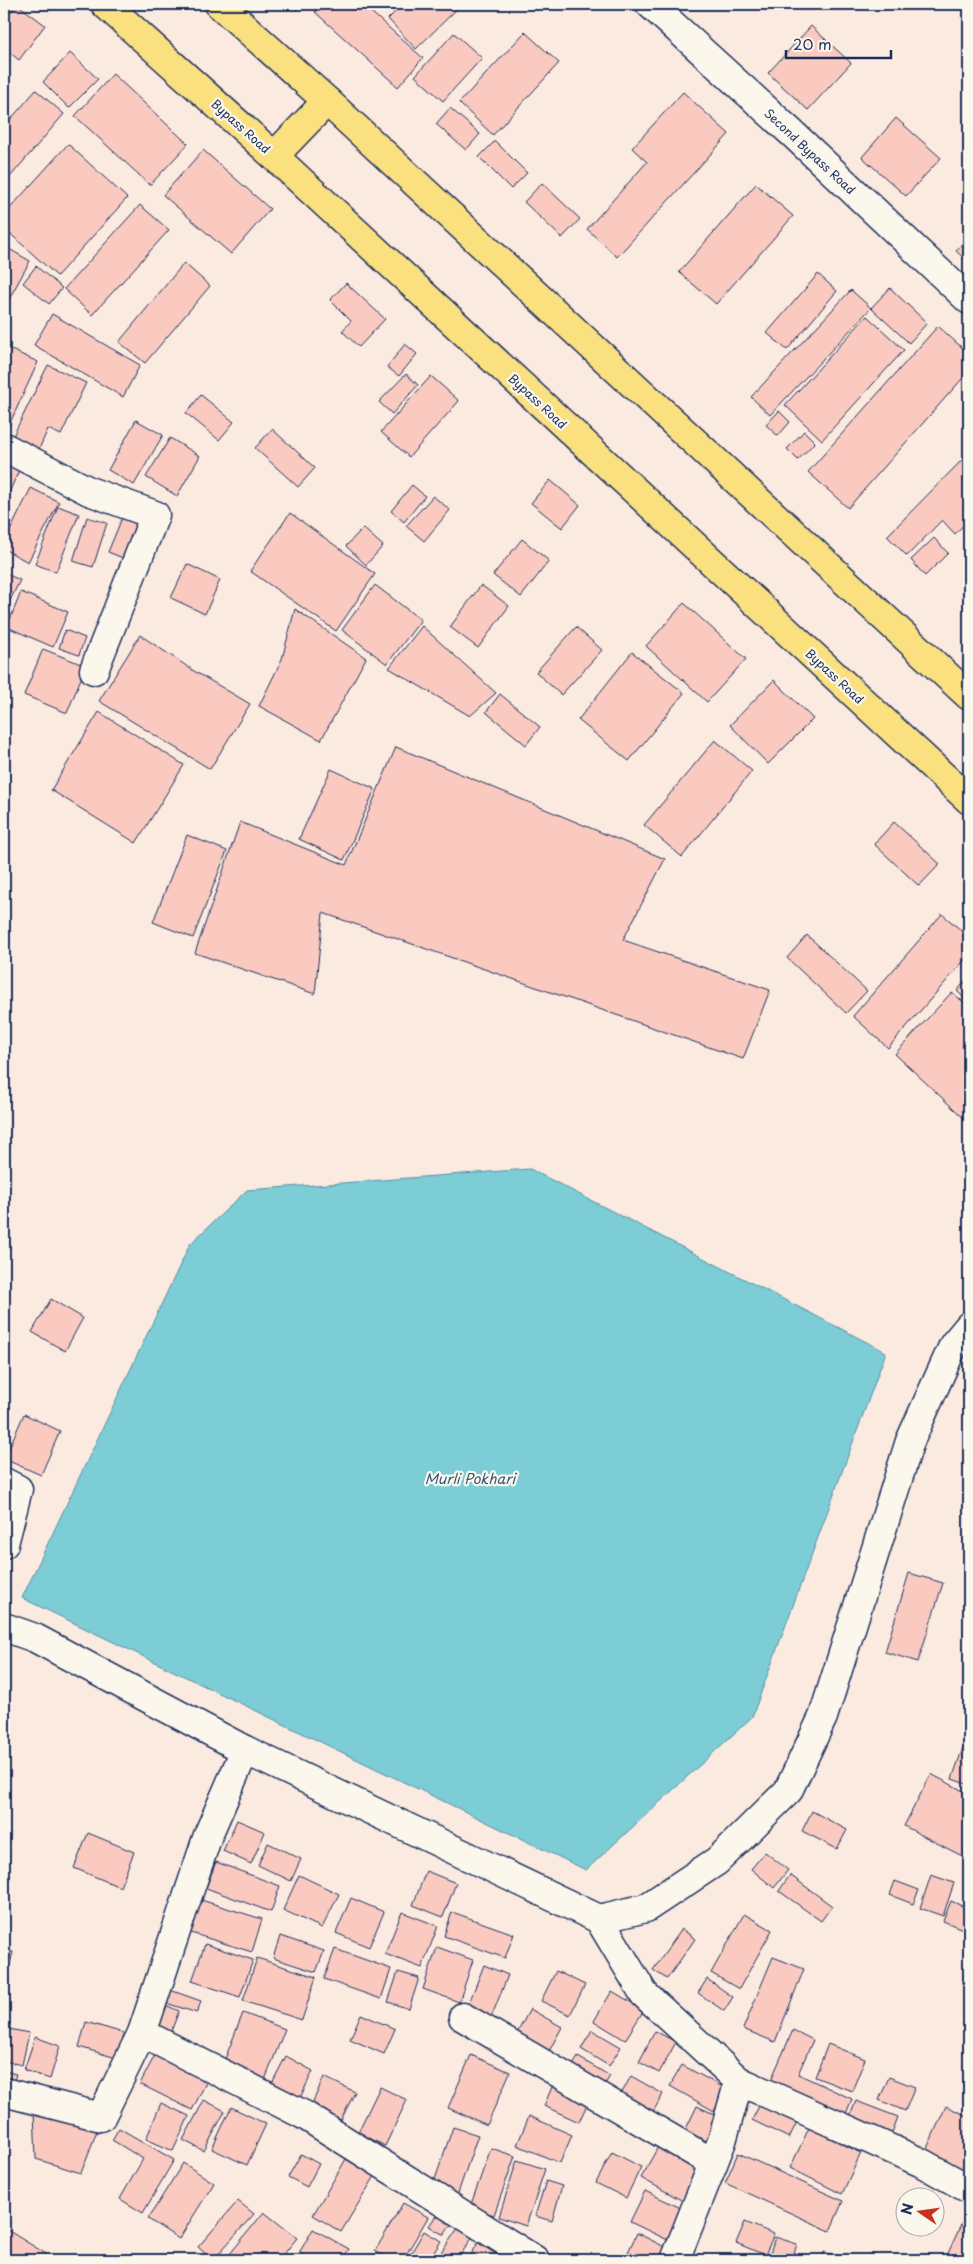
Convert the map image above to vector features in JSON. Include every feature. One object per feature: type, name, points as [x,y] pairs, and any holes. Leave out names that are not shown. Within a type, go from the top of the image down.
[{"type":"main road","name":"Bypass Road","points":[[105,4],[274,156],[969,800]]},
{"type":"main road","points":[[219,4],[327,101],[969,696]]},
{"type":"main road","points":[[274,156],[327,101]]},
{"type":"street","name":"Second Bypass Road","points":[[650,4],[794,135],[969,300]]},
{"type":"street","points":[[4,447],[89,491],[155,514],[94,670]]},
{"type":"street","points":[[599,1919],[646,1908],[717,1861],[788,1791],[823,1717],[910,1441],[954,1344],[969,1326]]},
{"type":"street","points":[[4,1482],[18,1489],[4,1544]]},
{"type":"street","points":[[4,1627],[35,1638],[245,1750],[599,1919],[644,1994],[739,2081],[920,2162],[969,2189]]},
{"type":"street","points":[[4,2092],[101,2117],[142,2033],[208,1835],[245,1750]]},
{"type":"street","points":[[463,2017],[713,2163]]},
{"type":"street","points":[[142,2033],[304,2115],[535,2260]]},
{"type":"street","points":[[675,2260],[722,2141],[739,2081]]},
{"type":"water","name":"Murli Pokhari","points":[[530,1169],[886,1352],[752,1717],[586,1870],[22,1598],[190,1244],[247,1190]]},
{"type":"building","points":[[17,4],[45,25],[19,60],[4,48],[4,21]]},
{"type":"building","points":[[289,4],[302,4],[297,10]]},
{"type":"building","points":[[322,4],[362,4],[423,58],[398,87],[315,12]]},
{"type":"building","points":[[403,4],[462,4],[416,49],[388,19]]},
{"type":"building","points":[[811,26],[851,63],[808,110],[768,73]]},
{"type":"building","points":[[525,32],[559,63],[493,135],[459,103]]},
{"type":"building","points":[[454,33],[482,58],[443,101],[415,76]]},
{"type":"building","points":[[70,53],[98,79],[69,108],[43,82]]},
{"type":"building","points":[[113,74],[188,144],[150,185],[75,116]]},
{"type":"building","points":[[36,90],[64,114],[10,177],[4,171],[4,127]]},
{"type":"building","points":[[683,92],[729,134],[617,257],[587,229],[647,162],[632,148]]},
{"type":"building","points":[[450,108],[480,134],[466,150],[436,124]]},
{"type":"building","points":[[896,118],[941,158],[906,196],[862,157]]},
{"type":"building","points":[[495,141],[527,173],[511,189],[479,157]]},
{"type":"building","points":[[68,144],[127,198],[57,276],[4,228],[4,215]]},
{"type":"building","points":[[203,150],[270,209],[231,254],[163,195]]},
{"type":"building","points":[[542,183],[580,219],[562,238],[524,202]]},
{"type":"building","points":[[756,184],[793,216],[716,304],[679,272]]},
{"type":"building","points":[[140,205],[169,230],[92,315],[64,289]]},
{"type":"building","points":[[969,235],[969,263],[956,251]]},
{"type":"building","points":[[4,246],[30,261],[4,308]]},
{"type":"building","points":[[184,263],[210,286],[145,363],[119,342]]},
{"type":"building","points":[[36,266],[62,288],[49,304],[23,283]]},
{"type":"building","points":[[818,274],[837,291],[787,350],[767,333]]},
{"type":"building","points":[[346,283],[385,319],[359,347],[342,331],[351,321],[330,300]]},
{"type":"building","points":[[890,288],[927,323],[909,343],[871,308]]},
{"type":"building","points":[[851,290],[871,308],[770,415],[751,397]]},
{"type":"building","points":[[52,314],[140,365],[123,397],[34,345]]},
{"type":"building","points":[[867,316],[904,350],[822,440],[785,405]]},
{"type":"building","points":[[938,326],[969,354],[969,371],[848,508],[808,472]]},
{"type":"building","points":[[405,344],[417,354],[399,376],[387,367]]},
{"type":"building","points":[[7,348],[38,362],[4,436],[4,356]]},
{"type":"building","points":[[48,365],[86,383],[61,435],[48,429],[39,449],[13,436]]},
{"type":"building","points":[[406,374],[418,385],[392,414],[379,402]]},
{"type":"building","points":[[431,376],[459,401],[409,457],[381,432]]},
{"type":"building","points":[[201,395],[234,422],[219,440],[186,413]]},
{"type":"building","points":[[779,411],[790,422],[778,436],[766,425]]},
{"type":"building","points":[[136,420],[163,435],[134,485],[108,470]]},
{"type":"building","points":[[272,429],[315,468],[298,487],[255,448]]},
{"type":"building","points":[[804,431],[815,442],[798,460],[787,449]]},
{"type":"building","points":[[170,438],[200,456],[177,496],[146,477]]},
{"type":"building","points":[[969,453],[969,519],[955,534],[942,520],[907,556],[887,536]]},
{"type":"building","points":[[4,461],[20,468],[4,504]]},
{"type":"building","points":[[550,480],[580,505],[562,528],[531,503]]},
{"type":"building","points":[[412,485],[425,496],[404,522],[391,511]]},
{"type":"building","points":[[31,488],[59,502],[28,562],[4,549],[4,543]]},
{"type":"building","points":[[433,496],[450,510],[424,541],[406,526]]},
{"type":"building","points":[[58,506],[79,514],[56,572],[35,564]]},
{"type":"building","points":[[290,513],[375,574],[336,631],[250,571]]},
{"type":"building","points":[[87,517],[107,523],[93,567],[73,561]]},
{"type":"building","points":[[122,518],[147,528],[133,562],[108,552]]},
{"type":"building","points":[[363,528],[383,546],[366,565],[346,546]]},
{"type":"building","points":[[934,538],[948,553],[925,576],[911,560]]},
{"type":"building","points":[[522,539],[549,561],[521,597],[493,575]]},
{"type":"building","points":[[187,564],[220,580],[205,614],[171,598]]},
{"type":"building","points":[[4,573],[20,580],[5,611],[4,610]]},
{"type":"building","points":[[375,585],[421,620],[387,664],[342,630]]},
{"type":"building","points":[[481,585],[509,606],[478,648],[450,627]]},
{"type":"building","points":[[21,592],[68,612],[53,647],[7,627]]},
{"type":"building","points":[[684,603],[746,659],[707,702],[646,646]]},
{"type":"building","points":[[295,609],[366,658],[321,740],[259,706],[282,659]]},
{"type":"building","points":[[422,626],[496,693],[470,716],[389,668]]},
{"type":"building","points":[[576,627],[602,650],[561,695],[536,672]]},
{"type":"building","points":[[65,630],[85,638],[79,655],[59,648]]},
{"type":"building","points":[[140,635],[194,671],[250,704],[210,769],[99,701]]},
{"type":"building","points":[[43,649],[86,666],[67,713],[24,695]]},
{"type":"building","points":[[632,652],[684,693],[629,761],[578,720]]},
{"type":"building","points":[[774,680],[813,719],[768,764],[730,725]]},
{"type":"building","points":[[500,694],[540,727],[526,745],[486,712]]},
{"type":"building","points":[[99,712],[184,765],[136,843],[51,790]]},
{"type":"building","points":[[715,740],[752,771],[682,857],[644,825]]},
{"type":"building","points":[[396,747],[665,859],[623,940],[770,990],[743,1059],[323,913],[315,994],[195,953],[240,822],[346,865]]},
{"type":"building","points":[[331,769],[375,789],[344,860],[299,839]]},
{"type":"building","points":[[894,822],[940,864],[919,886],[874,844]]},
{"type":"building","points":[[187,835],[227,851],[193,938],[153,922]]},
{"type":"building","points":[[942,914],[969,937],[969,955],[888,1048],[853,1016]]},
{"type":"building","points":[[807,935],[867,991],[846,1013],[787,958]]},
{"type":"building","points":[[969,977],[969,1003],[957,991]]},
{"type":"building","points":[[952,992],[969,1007],[969,1123],[895,1054]]},
{"type":"building","points":[[51,1299],[83,1318],[65,1351],[32,1332]]},
{"type":"building","points":[[24,1414],[60,1431],[41,1475],[4,1459]]},
{"type":"building","points":[[909,1573],[943,1583],[918,1662],[885,1652]]},
{"type":"building","points":[[965,1742],[969,1743],[969,1785],[952,1779]]},
{"type":"building","points":[[931,1774],[969,1794],[969,1846],[964,1857],[904,1826]]},
{"type":"building","points":[[812,1811],[847,1830],[837,1849],[802,1831]]},
{"type":"building","points":[[237,1820],[265,1832],[251,1864],[223,1851]]},
{"type":"building","points":[[88,1833],[134,1852],[120,1887],[74,1868]]},
{"type":"building","points":[[268,1843],[301,1859],[291,1881],[258,1865]]},
{"type":"building","points":[[765,1852],[788,1870],[774,1888],[751,1869]]},
{"type":"building","points":[[216,1862],[280,1886],[271,1912],[206,1888]]},
{"type":"building","points":[[426,1871],[456,1883],[443,1917],[413,1905]]},
{"type":"building","points":[[299,1875],[339,1894],[322,1928],[283,1910]]},
{"type":"building","points":[[790,1875],[832,1906],[821,1921],[779,1891]]},
{"type":"building","points":[[931,1875],[954,1883],[943,1916],[920,1908]]},
{"type":"building","points":[[895,1881],[919,1890],[913,1904],[890,1895]]},
{"type":"building","points":[[351,1898],[384,1912],[369,1947],[336,1933]]},
{"type":"building","points":[[201,1900],[262,1919],[252,1952],[191,1933]]},
{"type":"building","points":[[951,1901],[969,1909],[968,1931],[943,1921]]},
{"type":"building","points":[[402,1912],[438,1926],[422,1968],[385,1954]]},
{"type":"building","points":[[452,1912],[514,1934],[505,1958],[444,1936]]},
{"type":"building","points":[[744,1914],[772,1930],[739,1989],[711,1973]]},
{"type":"building","points":[[682,1929],[695,1939],[667,1979],[653,1970]]},
{"type":"building","points":[[280,1936],[324,1951],[316,1972],[273,1958]]},
{"type":"building","points":[[205,1944],[253,1960],[240,1997],[192,1981]]},
{"type":"building","points":[[437,1947],[473,1960],[459,2002],[423,1989]]},
{"type":"building","points":[[335,1949],[391,1969],[381,1999],[324,1979]]},
{"type":"building","points":[[4,1950],[13,1952],[4,1988]]},
{"type":"building","points":[[773,1957],[804,1969],[775,2042],[743,2029]]},
{"type":"building","points":[[257,1958],[316,1977],[302,2020],[243,2001]]},
{"type":"building","points":[[484,1965],[508,1975],[491,2018],[467,2008]]},
{"type":"building","points":[[556,1971],[585,1985],[570,2015],[541,2001]]},
{"type":"building","points":[[398,1972],[419,1978],[409,2009],[388,2002]]},
{"type":"building","points":[[707,1979],[733,1997],[724,2011],[698,1993]]},
{"type":"building","points":[[167,1989],[201,2001],[197,2013],[163,2002]]},
{"type":"building","points":[[612,1991],[644,2010],[625,2040],[594,2021]]},
{"type":"building","points":[[161,2003],[179,2011],[170,2034],[152,2028]]},
{"type":"building","points":[[530,2009],[562,2027],[547,2055],[515,2037]]},
{"type":"building","points":[[243,2013],[285,2029],[265,2080],[223,2064]]},
{"type":"building","points":[[361,2014],[395,2029],[384,2054],[350,2039]]},
{"type":"building","points":[[86,2022],[130,2035],[123,2060],[79,2047]]},
{"type":"building","points":[[4,2028],[29,2033],[22,2065],[4,2061]]},
{"type":"building","points":[[592,2030],[621,2047],[609,2066],[581,2049]]},
{"type":"building","points":[[793,2030],[813,2040],[798,2074],[852,2099],[842,2123],[767,2089]]},
{"type":"building","points":[[655,2031],[676,2042],[659,2073],[639,2062]]},
{"type":"building","points":[[35,2037],[60,2046],[50,2079],[24,2070]]},
{"type":"building","points":[[828,2044],[865,2059],[852,2091],[815,2077]]},
{"type":"building","points":[[157,2051],[209,2077],[192,2110],[140,2084]]},
{"type":"building","points":[[471,2055],[510,2072],[487,2125],[448,2108]]},
{"type":"building","points":[[286,2056],[313,2071],[300,2098],[272,2083]]},
{"type":"building","points":[[578,2057],[610,2076],[602,2089],[570,2070]]},
{"type":"building","points":[[682,2065],[726,2089],[714,2111],[670,2086]]},
{"type":"building","points":[[4,2071],[16,2074],[12,2088],[4,2086]]},
{"type":"building","points":[[631,2076],[663,2094],[650,2117],[618,2100]]},
{"type":"building","points":[[324,2077],[355,2092],[341,2120],[311,2106]]},
{"type":"building","points":[[889,2077],[915,2087],[905,2111],[879,2100]]},
{"type":"building","points":[[554,2082],[590,2098],[579,2122],[544,2106]]},
{"type":"building","points":[[380,2087],[407,2100],[385,2146],[358,2132]]},
{"type":"building","points":[[204,2100],[225,2111],[204,2151],[183,2140]]},
{"type":"building","points":[[856,2101],[898,2117],[890,2138],[848,2121]]},
{"type":"building","points":[[161,2103],[189,2116],[173,2151],[146,2139]]},
{"type":"building","points":[[760,2104],[797,2122],[789,2138],[752,2120]]},
{"type":"building","points":[[697,2106],[720,2117],[705,2148],[682,2137]]},
{"type":"building","points":[[946,2106],[969,2117],[969,2153],[961,2172],[924,2155]]},
{"type":"building","points":[[231,2107],[266,2124],[247,2165],[212,2149]]},
{"type":"building","points":[[34,2110],[98,2128],[81,2173],[36,2159]]},
{"type":"building","points":[[529,2116],[572,2135],[560,2163],[517,2145]]},
{"type":"building","points":[[453,2127],[478,2135],[456,2199],[431,2191]]},
{"type":"building","points":[[119,2128],[174,2160],[143,2213],[120,2199],[143,2159],[112,2140]]},
{"type":"building","points":[[809,2128],[861,2153],[842,2194],[790,2168]]},
{"type":"building","points":[[659,2145],[700,2168],[683,2201],[641,2178]]},
{"type":"building","points":[[491,2148],[515,2156],[494,2215],[470,2207]]},
{"type":"building","points":[[612,2152],[641,2167],[626,2198],[596,2183]]},
{"type":"building","points":[[738,2153],[843,2201],[830,2231],[725,2183]]},
{"type":"building","points":[[301,2154],[319,2164],[307,2187],[288,2177]]},
{"type":"building","points":[[346,2159],[375,2176],[341,2232],[313,2215]]},
{"type":"building","points":[[517,2160],[545,2169],[526,2226],[499,2217]]},
{"type":"building","points":[[183,2163],[214,2183],[179,2239],[148,2219]]},
{"type":"building","points":[[546,2181],[562,2186],[552,2221],[535,2216]]},
{"type":"building","points":[[645,2191],[685,2210],[670,2241],[630,2222]]},
{"type":"building","points":[[238,2201],[254,2214],[213,2260],[198,2247]]},
{"type":"building","points":[[403,2203],[428,2217],[403,2260],[392,2260],[375,2251]]},
{"type":"building","points":[[264,2212],[297,2238],[279,2260],[225,2260]]},
{"type":"building","points":[[437,2214],[452,2223],[444,2235],[429,2226]]},
{"type":"building","points":[[965,2216],[969,2218],[969,2260],[945,2260]]},
{"type":"building","points":[[745,2222],[774,2234],[765,2255],[736,2243]]},
{"type":"building","points":[[4,2228],[56,2260],[4,2260]]},
{"type":"building","points":[[458,2228],[472,2238],[457,2260],[451,2260],[441,2253]]},
{"type":"building","points":[[313,2229],[349,2249],[342,2260],[312,2260],[299,2253]]},
{"type":"building","points":[[424,2231],[441,2241],[429,2260],[407,2260]]},
{"type":"building","points":[[637,2233],[675,2252],[671,2260],[645,2260],[628,2252]]},
{"type":"building","points":[[775,2237],[797,2244],[792,2260],[768,2260]]},
{"type":"building","points":[[478,2243],[506,2260],[473,2260],[469,2258]]},
{"type":"building","points":[[824,2252],[852,2260],[822,2260]]},
{"type":"building","points":[[616,2255],[625,2260],[613,2260]]}]
